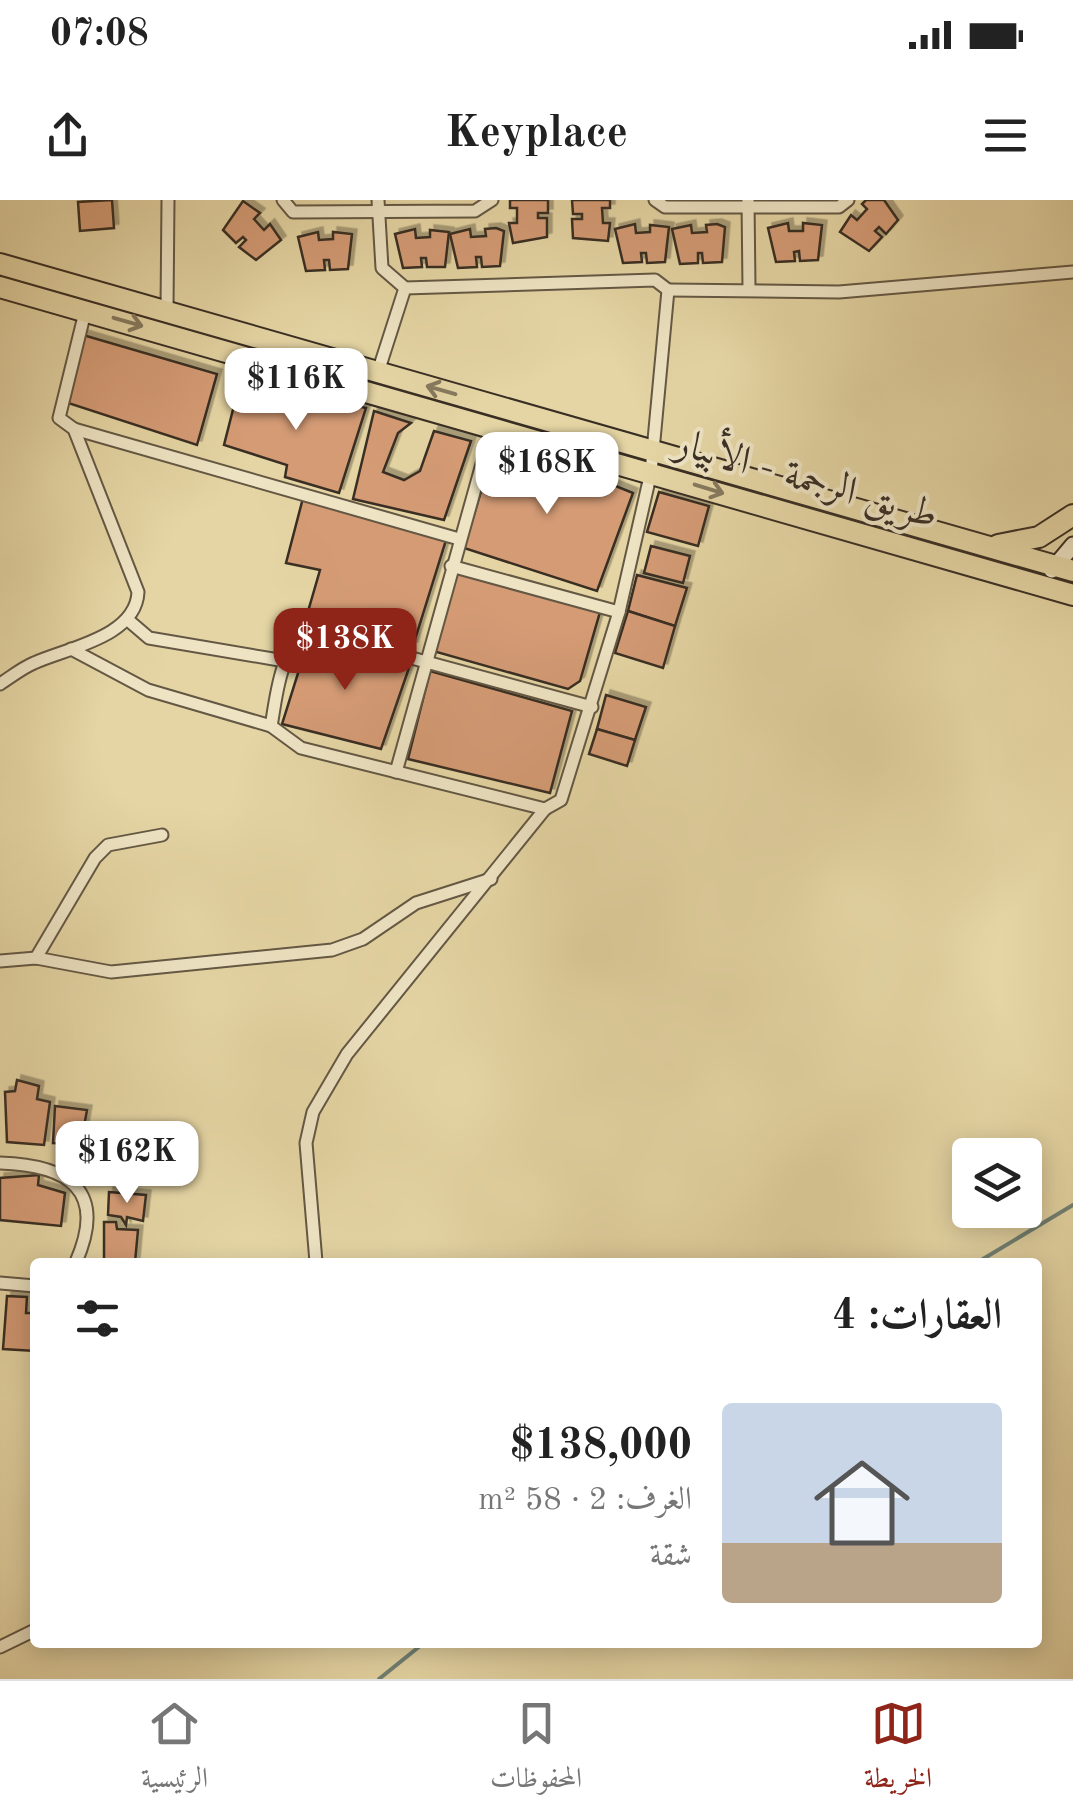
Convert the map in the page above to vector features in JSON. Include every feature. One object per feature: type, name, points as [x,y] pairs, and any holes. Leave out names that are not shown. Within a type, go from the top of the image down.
[{"type":"highway","name":"طريق الرجمة - الأبيار","points":[[0,264],[89,300],[492,428],[652,461],[978,543],[1064,569]]},
{"type":"highway","name":"طريق الرجمة - الأبيار","points":[[0,286],[166,309],[378,372],[1073,595]]},
{"type":"highway","points":[[978,543],[1019,543],[1038,537],[1073,515]]},
{"type":"street","points":[[166,309],[168,200]]},
{"type":"street","points":[[282,200],[293,212],[378,206],[475,211],[492,200]]},
{"type":"street","points":[[655,200],[665,207],[748,202],[839,207],[848,200]]},
{"type":"street","points":[[748,202],[748,288]]},
{"type":"street","points":[[378,206],[382,268],[405,288],[655,280],[668,290],[839,292],[1073,272]]},
{"type":"street","points":[[378,372],[405,288]]},
{"type":"street","points":[[316,1258],[306,1144],[312,1112],[339,1065],[545,809],[561,800],[618,612],[652,461],[668,290]]},
{"type":"street","points":[[89,300],[60,421],[458,540]]},
{"type":"street","points":[[0,684],[30,664],[128,620],[137,606],[138,592],[74,428]]},
{"type":"street","points":[[396,772],[424,660],[492,428]]},
{"type":"street","points":[[1016,578],[1073,515]]},
{"type":"street","points":[[1041,586],[1064,569],[1073,545]]},
{"type":"street","points":[[451,566],[618,612]]},
{"type":"street","points":[[128,620],[149,638],[286,661]]},
{"type":"street","points":[[272,726],[286,661],[298,641],[316,632],[592,707]]},
{"type":"street","points":[[72,648],[148,690],[272,726],[301,748],[545,809]]},
{"type":"street","points":[[36,958],[95,858],[108,844],[162,834]]},
{"type":"street","points":[[0,961],[36,958],[111,972],[332,950],[363,939],[416,903],[492,879]]},
{"type":"street","points":[[0,1163],[44,1166],[68,1175],[80,1191],[86,1222],[77,1258]]},
{"type":"street","points":[[0,1283],[30,1286]]},
{"type":"street","points":[[0,1647],[30,1632]]},
{"type":"building","points":[[112,200],[114,228],[80,231],[78,202]]},
{"type":"building","points":[[510,200],[548,200],[548,213],[538,213],[538,218],[547,218],[547,237],[513,243],[509,223],[517,223],[517,208],[510,208]]},
{"type":"building","points":[[572,200],[610,200],[610,208],[602,208],[603,223],[610,223],[608,241],[573,238],[572,219],[582,219],[582,214],[573,214]]},
{"type":"building","points":[[866,200],[884,200],[898,220],[886,234],[879,227],[875,231],[882,237],[869,251],[840,232],[851,215],[857,220],[867,209],[862,204]]},
{"type":"building","points":[[243,201],[260,213],[254,219],[264,230],[270,224],[281,240],[256,260],[239,247],[246,240],[243,237],[236,243],[223,230]]},
{"type":"building","points":[[788,223],[789,231],[803,231],[803,223],[822,225],[818,260],[800,261],[799,251],[794,252],[795,261],[776,262],[768,228]]},
{"type":"building","points":[[635,224],[636,233],[650,232],[650,225],[669,227],[665,262],[647,263],[646,253],[641,253],[642,262],[623,263],[615,229]]},
{"type":"building","points":[[691,225],[692,233],[707,232],[706,225],[725,227],[722,262],[703,263],[702,253],[698,253],[698,263],[680,264],[672,229]]},
{"type":"building","points":[[415,229],[416,238],[430,237],[430,230],[449,232],[445,267],[427,267],[426,258],[421,258],[422,267],[403,268],[395,234]]},
{"type":"building","points":[[470,229],[471,237],[486,236],[485,229],[504,231],[500,266],[482,267],[481,257],[476,257],[477,267],[458,268],[450,234]]},
{"type":"building","points":[[318,232],[319,240],[333,239],[333,232],[352,234],[348,269],[330,270],[329,260],[324,260],[325,270],[306,271],[298,237]]},
{"type":"building","points":[[83,335],[217,374],[197,445],[65,402]]},
{"type":"building","points":[[240,382],[273,393],[275,389],[366,408],[339,493],[285,477],[287,465],[224,445]]},
{"type":"building","points":[[374,411],[411,423],[398,433],[383,472],[404,480],[420,471],[434,431],[471,441],[444,520],[353,499]]},
{"type":"building","points":[[497,438],[633,493],[597,591],[464,548]]},
{"type":"building","points":[[659,492],[709,506],[698,546],[647,532]]},
{"type":"building","points":[[303,498],[446,540],[413,646],[405,648],[307,615],[320,570],[286,563]]},
{"type":"building","points":[[651,546],[690,556],[683,583],[644,573]]},
{"type":"building","points":[[457,571],[600,612],[580,681],[568,689],[433,651]]},
{"type":"building","points":[[637,575],[687,588],[675,626],[628,611]]},
{"type":"building","points":[[628,611],[675,626],[663,668],[615,653]]},
{"type":"building","points":[[310,635],[410,665],[381,749],[282,724]]},
{"type":"building","points":[[430,671],[572,711],[550,793],[408,759]]},
{"type":"building","points":[[606,695],[646,707],[635,740],[597,729]]},
{"type":"building","points":[[597,729],[635,740],[627,766],[589,754]]},
{"type":"building","points":[[17,1080],[39,1086],[37,1099],[50,1102],[44,1145],[7,1142],[5,1092],[15,1091]]},
{"type":"building","points":[[55,1106],[87,1110],[81,1144],[53,1143]]},
{"type":"building","points":[[123,1131],[136,1158],[107,1174],[90,1145]]},
{"type":"building","points":[[39,1175],[38,1185],[65,1193],[61,1226],[0,1220],[0,1178]]},
{"type":"building","points":[[109,1192],[146,1195],[143,1221],[127,1217],[126,1225],[121,1217],[108,1215]]},
{"type":"building","points":[[104,1222],[116,1222],[117,1229],[138,1230],[135,1258],[104,1258]]},
{"type":"building","points":[[7,1296],[27,1297],[30,1351],[3,1349]]},
{"type":"waterway","points":[[985,1258],[1073,1205]]},
{"type":"waterway","points":[[379,1679],[418,1648]]}]
